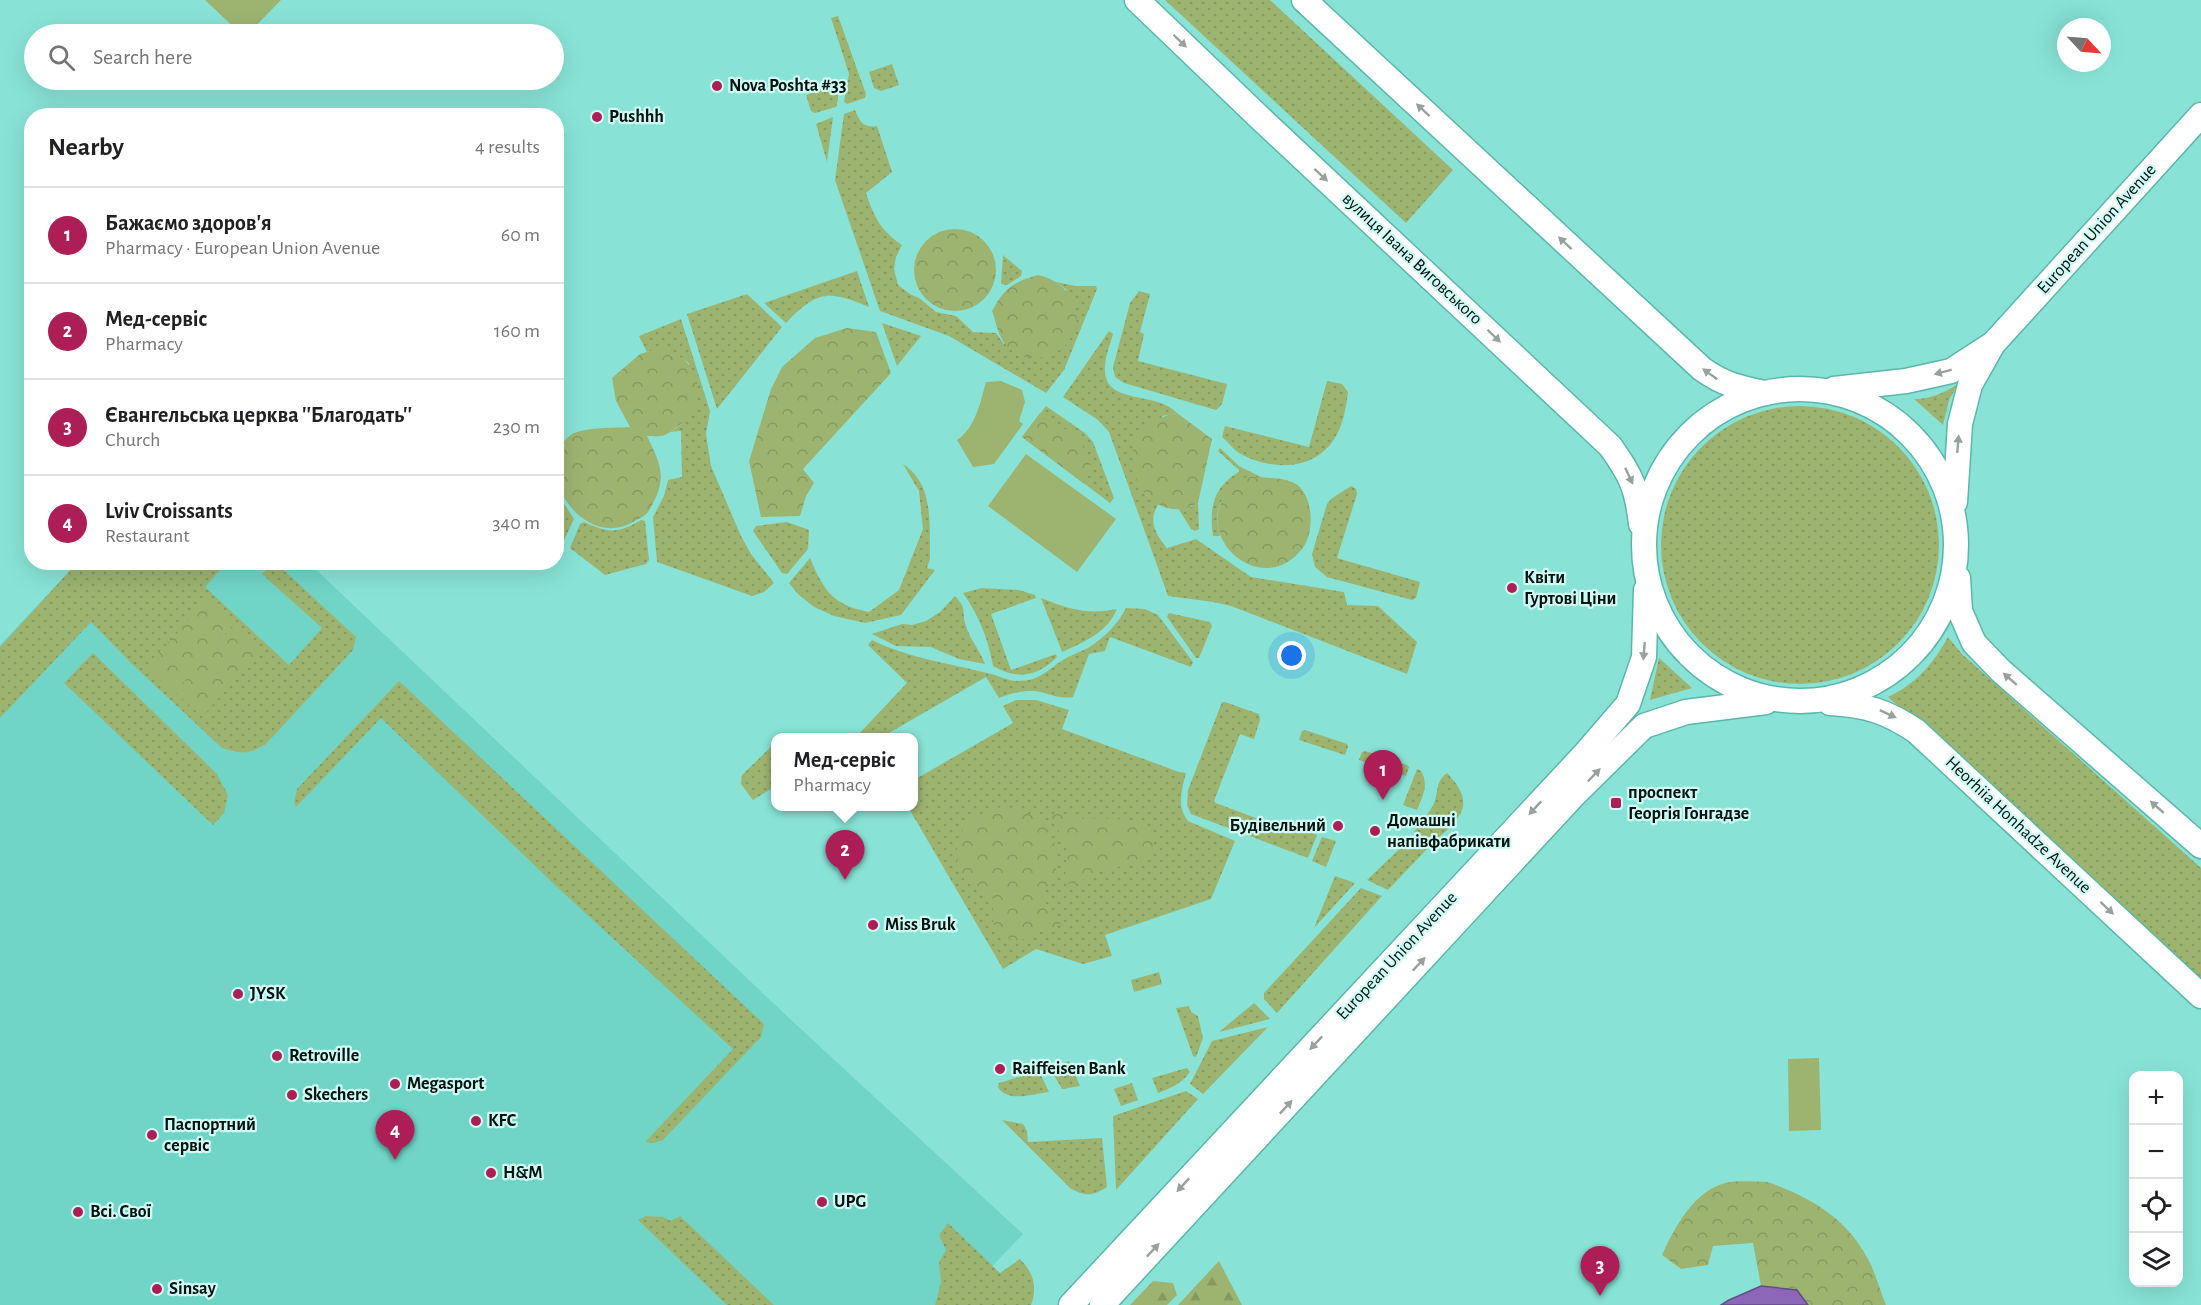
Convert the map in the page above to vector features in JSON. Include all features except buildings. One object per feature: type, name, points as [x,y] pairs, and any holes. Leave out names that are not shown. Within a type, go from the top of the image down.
[{"type":"main road","name":"вулиця Івана Виговського","points":[[1137,0],[1268,126],[1610,446],[1628,471],[1638,497],[1644,543]]},
{"type":"main road","points":[[1304,0],[1702,369],[1718,380],[1736,387],[1764,393]]},
{"type":"main road","name":"European Union Avenue","points":[[1955,523],[1956,465],[1960,424],[1970,385],[1993,344],[2201,115]]},
{"type":"main road","name":"European Union Avenue","points":[[1823,390],[1906,381],[1951,371],[1993,344]]},
{"type":"main road","points":[[1957,552],[1952,584],[1940,615],[1923,642],[1900,666],[1873,684],[1842,696],[1810,701],[1778,700],[1746,692],[1717,678],[1691,658],[1670,633],[1655,604],[1646,572],[1644,543],[1647,513],[1656,485],[1670,459],[1688,436],[1711,417],[1737,402],[1764,393],[1794,389],[1823,390],[1851,397],[1877,409],[1901,425],[1921,445],[1937,469],[1949,495],[1955,523],[1957,552],[1960,611],[1974,644],[2001,671],[2201,846]]},
{"type":"main road","name":"European Union Avenue","points":[[1071,1305],[1584,756],[1628,704],[1644,657],[1646,572]]},
{"type":"main road","name":"European Union Avenue","points":[[1102,1305],[1572,797],[1644,726],[1686,712],[1778,700]]},
{"type":"main road","name":"Heorhiia Honhadze Avenue","points":[[1810,701],[1859,705],[1877,709],[1897,718],[1916,731],[2201,996]]},
{"type":"shaded area","points":[[70,570],[316,570],[789,1018],[1023,1234],[955,1305],[0,1305],[0,645]]},
{"type":"shaded area","points":[[1761,1286],[1797,1290],[1808,1305],[1721,1305]]},
{"type":"green space","points":[[205,0],[281,0],[258,24],[230,24]]},
{"type":"green space","points":[[1165,0],[1270,0],[1453,170],[1406,223]]},
{"type":"green space","points":[[838,16],[866,94],[865,98],[847,104],[844,102],[849,74],[831,18]]},
{"type":"green space","points":[[892,64],[899,85],[881,91],[874,88],[869,72]]},
{"type":"green space","points":[[838,84],[836,107],[815,113],[811,111],[806,95]]},
{"type":"green space","points":[[855,110],[863,123],[868,126],[877,126],[892,172],[866,193],[879,223],[902,245],[896,257],[894,269],[898,285],[910,294],[919,298],[936,312],[956,316],[973,332],[996,333],[1004,344],[1067,290],[1056,282],[1076,286],[1096,286],[1097,289],[1064,370],[1046,393],[949,336],[880,311],[835,180],[844,114]]},
{"type":"green space","points":[[833,117],[827,162],[816,124]]},
{"type":"green space","points":[[947,229],[963,229],[978,236],[989,247],[996,262],[993,286],[984,299],[963,311],[947,311],[932,304],[921,293],[914,278],[914,262],[921,247],[932,236]]},
{"type":"green space","points":[[1003,255],[1022,271],[1021,276],[1007,285],[1001,284]]},
{"type":"green space","points":[[857,271],[869,307],[844,298],[824,296],[806,304],[786,323],[764,303]]},
{"type":"green space","points":[[1038,275],[1056,282],[1070,295],[1076,312],[1076,322],[1069,342],[1061,349],[1043,357],[1033,358],[1014,352],[1006,345],[999,333],[992,311],[1010,287]]},
{"type":"green space","points":[[1139,291],[1150,294],[1140,332],[1144,334],[1138,361],[1227,384],[1222,404],[1216,410],[1124,383],[1115,377],[1113,367],[1130,303]]},
{"type":"green space","points":[[747,294],[782,327],[717,409],[687,314]]},
{"type":"green space","points":[[681,319],[710,411],[706,434],[711,466],[741,536],[751,554],[774,583],[764,592],[752,596],[657,562],[653,517],[664,496],[668,480],[682,477],[681,431],[670,432],[682,424],[689,363],[665,350],[647,352],[639,336]]},
{"type":"green space","points":[[882,323],[921,336],[897,366]]},
{"type":"green space","points":[[847,328],[876,332],[891,373],[803,469],[814,483],[806,496],[800,516],[761,517],[749,461],[771,389],[782,367],[815,338]]},
{"type":"green space","points":[[1109,331],[1113,334],[1105,362],[1108,382],[1114,389],[1168,406],[1177,413],[1162,416],[1146,495],[1159,504],[1155,510],[1153,522],[1159,538],[1167,548],[1196,539],[1251,577],[1344,592],[1347,605],[1378,606],[1417,642],[1407,674],[1231,606],[1168,596],[1109,432],[1098,420],[1063,397]]},
{"type":"green space","points":[[660,348],[685,360],[693,370],[697,382],[698,394],[695,406],[688,417],[667,434],[647,436],[659,464],[661,480],[656,498],[643,517],[614,528],[595,525],[579,516],[564,497],[564,443],[576,432],[630,427],[616,401],[612,378],[640,354]]},
{"type":"green space","points":[[1001,381],[1022,390],[1025,402],[1019,421],[1023,424],[994,464],[973,467],[957,440],[973,421],[986,382]]},
{"type":"green space","points":[[1327,381],[1342,384],[1348,392],[1346,404],[1342,424],[1333,441],[1313,458],[1289,465],[1263,463],[1239,453],[1222,437],[1225,426],[1309,447]]},
{"type":"green space","points":[[1958,384],[1949,400],[1943,425],[1914,399],[1937,395]]},
{"type":"green space","points":[[1046,406],[1085,433],[1093,442],[1114,498],[1110,503],[1022,437]]},
{"type":"green space","points":[[1814,406],[1853,416],[1866,422],[1888,437],[1908,457],[1929,492],[1937,518],[1939,545],[1937,572],[1923,611],[1908,633],[1888,653],[1866,668],[1827,682],[1786,684],[1747,674],[1734,668],[1712,653],[1692,633],[1677,611],[1663,572],[1661,531],[1671,492],[1677,479],[1692,457],[1712,437],[1734,422],[1773,408]]},
{"type":"green space","points":[[1040,413],[1067,430],[1080,442],[1092,471],[1083,483],[1022,437]]},
{"type":"green space","points":[[1177,413],[1212,439],[1198,503],[1178,509],[1160,505],[1145,494],[1135,477],[1132,458],[1137,439],[1151,423]]},
{"type":"green space","points":[[1220,448],[1239,466],[1265,479],[1248,476],[1227,494],[1217,516],[1220,536],[1213,536],[1212,516],[1215,499],[1224,484],[1240,471],[1218,451]]},
{"type":"green space","points":[[1026,454],[1116,519],[1077,572],[988,506]]},
{"type":"green space","points":[[903,464],[921,483],[925,494],[930,533],[930,559],[927,568],[935,570],[901,615],[865,623],[834,616],[814,607],[789,583],[810,558],[831,595],[838,601],[857,609],[869,612],[899,590],[923,529],[919,491]]},
{"type":"green space","points":[[1248,476],[1289,481],[1304,492],[1308,501],[1311,522],[1306,541],[1302,549],[1283,564],[1263,568],[1245,562],[1229,550],[1220,533],[1218,513],[1227,494]]},
{"type":"green space","points":[[1351,486],[1356,489],[1357,494],[1337,558],[1420,582],[1416,598],[1412,600],[1327,577],[1315,567],[1312,554],[1327,504]]},
{"type":"green space","points":[[1198,503],[1199,529],[1195,531],[1191,529],[1178,508],[1191,507]]},
{"type":"green space","points":[[564,504],[574,519],[564,540]]},
{"type":"green space","points":[[641,520],[645,521],[649,560],[646,564],[605,575],[570,548],[580,524],[584,522],[607,530],[619,530]]},
{"type":"green space","points":[[787,522],[809,530],[808,549],[787,574],[782,573],[753,531],[756,526]]},
{"type":"green space","points":[[71,570],[220,570],[205,587],[289,665],[322,628],[262,574],[266,570],[284,570],[356,637],[353,650],[266,744],[249,752],[222,748],[134,666],[91,622],[0,718],[0,647]]},
{"type":"green space","points":[[982,588],[1019,590],[1035,595],[1036,598],[991,614],[1011,670],[1056,654],[1057,657],[1042,669],[1019,675],[993,666],[982,628],[963,593]]},
{"type":"green space","points":[[955,596],[963,607],[968,631],[985,664],[959,659],[931,647],[896,646],[872,634],[902,624],[912,625],[926,621],[940,612]]},
{"type":"green space","points":[[1041,598],[1078,610],[1117,609],[1101,631],[1062,652]]},
{"type":"green space","points":[[207,600],[234,624],[173,691],[146,667]]},
{"type":"green space","points":[[1126,608],[1145,609],[1158,615],[1193,662],[1191,667],[1110,637],[1105,651],[1089,654],[1073,697],[1030,691],[999,698],[986,677],[889,733],[860,733],[907,683],[868,645],[872,640],[914,656],[1010,680],[1026,681],[1038,677],[1063,660],[1094,644],[1115,625]]},
{"type":"green space","points":[[1169,613],[1210,622],[1212,626],[1199,658],[1196,658],[1167,617]]},
{"type":"green space","points":[[235,625],[262,650],[202,717],[175,692]]},
{"type":"green space","points":[[1948,637],[1962,654],[2201,868],[2201,979],[1888,697],[1907,686],[1923,672]]},
{"type":"green space","points":[[93,653],[217,774],[228,795],[224,813],[213,825],[64,683]]},
{"type":"green space","points":[[1659,658],[1692,688],[1650,700]]},
{"type":"green space","points":[[399,681],[764,1024],[761,1037],[663,1140],[654,1143],[645,1142],[733,1049],[556,886],[381,718],[296,807],[294,802],[297,789]]},
{"type":"green space","points":[[1016,700],[1036,700],[1069,710],[1062,729],[1186,773],[1181,803],[1188,821],[1235,841],[1211,899],[1105,935],[1112,956],[1083,964],[1036,949],[1003,969],[910,811],[918,811],[918,778],[1013,723],[1003,706]]},
{"type":"green space","points":[[1222,702],[1259,714],[1260,720],[1254,739],[1240,734],[1214,801],[1274,825],[1291,824],[1317,835],[1308,858],[1191,814],[1187,805],[1188,790]]},
{"type":"green space","points":[[1302,731],[1347,744],[1345,755],[1299,740]]},
{"type":"green space","points":[[771,747],[771,789],[753,800],[741,784],[742,775]]},
{"type":"green space","points":[[1362,752],[1407,765],[1409,767],[1406,776],[1359,760]]},
{"type":"green space","points":[[1417,769],[1421,771],[1425,786],[1417,810],[1403,805]]},
{"type":"green space","points":[[1447,773],[1457,785],[1463,804],[1456,820],[1431,845],[1414,832],[1432,807],[1439,783]]},
{"type":"green space","points":[[1002,807],[1015,808],[1037,819],[1052,837],[1056,849],[1055,874],[1041,899],[1065,922],[1019,941],[1009,939],[995,929],[992,917],[994,898],[966,882],[958,865],[957,846],[969,823],[984,813]]},
{"type":"green space","points":[[1053,814],[1082,818],[1122,819],[1140,825],[1153,834],[1154,846],[1150,855],[1143,861],[1104,869],[1095,872],[1075,886],[1069,885],[1065,870],[1066,846],[1062,835],[1051,820]]},
{"type":"green space","points":[[1322,837],[1336,841],[1326,867],[1312,861]]},
{"type":"green space","points":[[1411,838],[1427,849],[1388,890],[1367,880]]},
{"type":"green space","points":[[1335,876],[1355,883],[1314,928]]},
{"type":"green space","points":[[1361,888],[1382,896],[1277,1013],[1264,999],[1264,993]]},
{"type":"green space","points":[[1159,972],[1162,984],[1134,992],[1131,980]]},
{"type":"green space","points":[[1254,1003],[1270,1019],[1219,1032]]},
{"type":"green space","points":[[1189,1006],[1191,1012],[1198,1016],[1203,1038],[1196,1057],[1193,1056],[1176,1008]]},
{"type":"green space","points":[[1268,1027],[1203,1094],[1190,1084],[1212,1041]]},
{"type":"green space","points":[[1819,1058],[1821,1130],[1789,1131],[1788,1059]]},
{"type":"green space","points":[[1069,1061],[1080,1086],[1062,1089],[1050,1068]]},
{"type":"green space","points":[[1187,1068],[1190,1072],[1183,1080],[1158,1093],[1152,1078]]},
{"type":"green space","points":[[1039,1071],[1049,1092],[1014,1096],[1002,1092],[998,1087],[999,1083]]},
{"type":"green space","points":[[1132,1083],[1138,1100],[1121,1106],[1114,1089]]},
{"type":"green space","points":[[1186,1091],[1198,1099],[1116,1190],[1113,1116]]},
{"type":"green space","points":[[1002,1120],[1023,1124],[1027,1131],[1028,1142],[1102,1138],[1107,1187],[1088,1194],[1070,1188]]},
{"type":"green space","points":[[1768,1182],[1799,1195],[1839,1221],[1869,1261],[1886,1305],[1808,1305],[1797,1290],[1761,1286],[1753,1243],[1713,1246],[1708,1265],[1681,1269],[1662,1255],[1679,1222],[1703,1194],[1725,1183]]},
{"type":"green space","points":[[646,1216],[663,1217],[671,1221],[680,1216],[774,1305],[727,1305],[638,1220]]},
{"type":"green space","points":[[948,1223],[1000,1273],[1020,1259],[1033,1280],[1034,1292],[1031,1305],[935,1305],[941,1282],[939,1262],[946,1250],[939,1235]]},
{"type":"green space","points":[[1219,1261],[1242,1305],[1178,1305]]},
{"type":"green space","points":[[1153,1281],[1173,1283],[1177,1295],[1167,1305],[1130,1305]]},
{"type":"place","name":"Nova Poshta #33","points":[[717,86]]},
{"type":"place","name":"Pushhh","points":[[597,117]]},
{"type":"place","name":"Квіти Гуртові Ціни","points":[[1512,588]]},
{"type":"place","name":"Бажаємо здоров'я","points":[[1383,800]]},
{"type":"place","name":"проспект Георгія Гонгадзе","points":[[1616,803]]},
{"type":"place","name":"Будівельний","points":[[1338,826]]},
{"type":"place","name":"Домашні напівфабрикати","points":[[1375,831]]},
{"type":"place","name":"Мед-сервіс","points":[[845,880]]},
{"type":"place","name":"Miss Bruk","points":[[873,925]]},
{"type":"place","name":"JYSK","points":[[238,994]]},
{"type":"place","name":"Retroville","points":[[277,1056]]},
{"type":"place","name":"Raiffeisen Bank","points":[[1000,1069]]},
{"type":"place","name":"Megasport","points":[[395,1084]]},
{"type":"place","name":"Skechers","points":[[292,1095]]},
{"type":"place","name":"KFC","points":[[476,1121]]},
{"type":"place","name":"Паспортний сервіс","points":[[152,1135]]},
{"type":"place","name":"Lviv Croissants","points":[[395,1160]]},
{"type":"place","name":"H&M","points":[[491,1173]]},
{"type":"place","name":"UPG","points":[[822,1202]]},
{"type":"place","name":"Всі. Свої","points":[[78,1212]]},
{"type":"place","name":"Sinsay","points":[[157,1289]]},
{"type":"place","name":"Євангельська церква ''Благодать''","points":[[1600,1296]]}]
